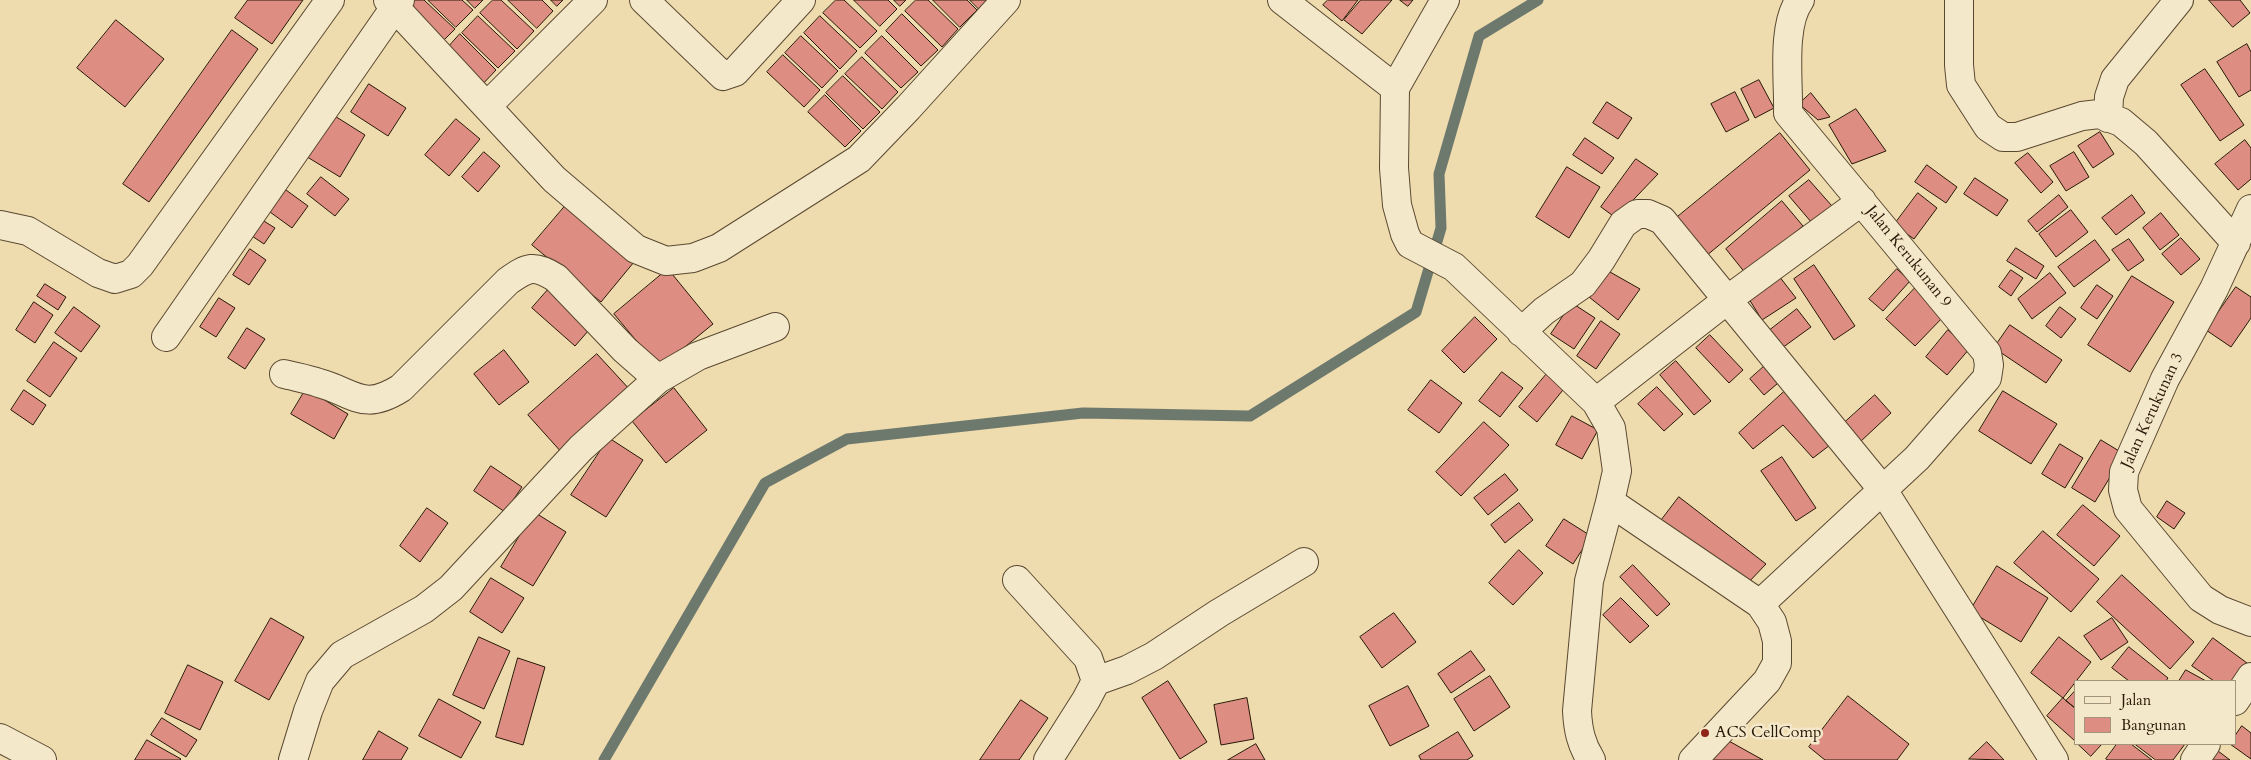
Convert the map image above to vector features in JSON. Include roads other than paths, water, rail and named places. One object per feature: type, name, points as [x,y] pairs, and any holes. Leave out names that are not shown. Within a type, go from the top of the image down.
[{"type":"street","points":[[0,225],[28,231],[98,273],[115,279],[131,274],[140,265],[330,0]]},
{"type":"street","points":[[486,106],[593,0]]},
{"type":"street","points":[[644,0],[723,76],[735,72],[800,0]]},
{"type":"street","points":[[166,337],[394,3],[486,106],[554,178],[636,249],[666,261],[693,258],[720,248],[859,158],[908,108],[1006,0]]},
{"type":"street","points":[[1282,0],[1396,88]]},
{"type":"street","points":[[1445,0],[1396,88],[1394,168],[1397,205],[1405,234],[1410,244],[1454,267],[1596,402],[1611,428],[1617,471],[1589,581],[1577,711],[1578,732],[1592,760]]},
{"type":"street","name":"Jalan Kerukunan 9","points":[[1760,604],[1916,458],[1987,378],[1989,365],[1987,354],[1788,113],[1786,71],[1788,50],[1793,9],[1800,0]]},
{"type":"street","points":[[1959,0],[1959,65],[1961,85],[1988,127],[2003,137],[2017,137],[2082,116],[2100,114],[2121,122],[2146,142],[2236,243]]},
{"type":"street","points":[[2108,118],[2114,79],[2179,0]]},
{"type":"street","points":[[1596,402],[1727,300],[1862,201]]},
{"type":"street","name":"Jalan Kerukunan 3","points":[[2251,209],[2236,243],[2162,387],[2124,472],[2123,490],[2128,509],[2200,598],[2220,610],[2251,622]]},
{"type":"street","points":[[1521,332],[1544,311],[1583,284],[1601,260],[1623,224],[1637,214],[1648,214],[1662,220],[1883,490],[2054,760]]},
{"type":"street","points":[[284,374],[320,383],[362,400],[384,398],[401,388],[508,281],[527,268],[543,270],[556,278],[625,350],[658,379]]},
{"type":"street","points":[[293,760],[308,710],[320,681],[342,655],[424,609],[451,588],[582,448],[658,379],[698,356],[775,327]]},
{"type":"street","points":[[1610,502],[1760,604],[1772,622],[1778,641],[1776,663],[1767,680],[1693,760]]},
{"type":"street","points":[[1048,760],[1086,700],[1096,680],[1127,670],[1154,656],[1219,613],[1304,562]]},
{"type":"street","points":[[1017,580],[1088,658],[1096,680]]},
{"type":"street","points":[[2236,700],[2251,677]]},
{"type":"street","points":[[0,738],[42,760]]},
{"type":"street","points":[[2195,760],[2205,745]]},
{"type":"waterway","points":[[604,760],[765,483],[847,439],[1083,413],[1250,416],[1416,312],[1441,228],[1439,174],[1479,36],[1538,0]]},
{"type":"place","name":"ACS CellComp","points":[[1705,733]]}]
